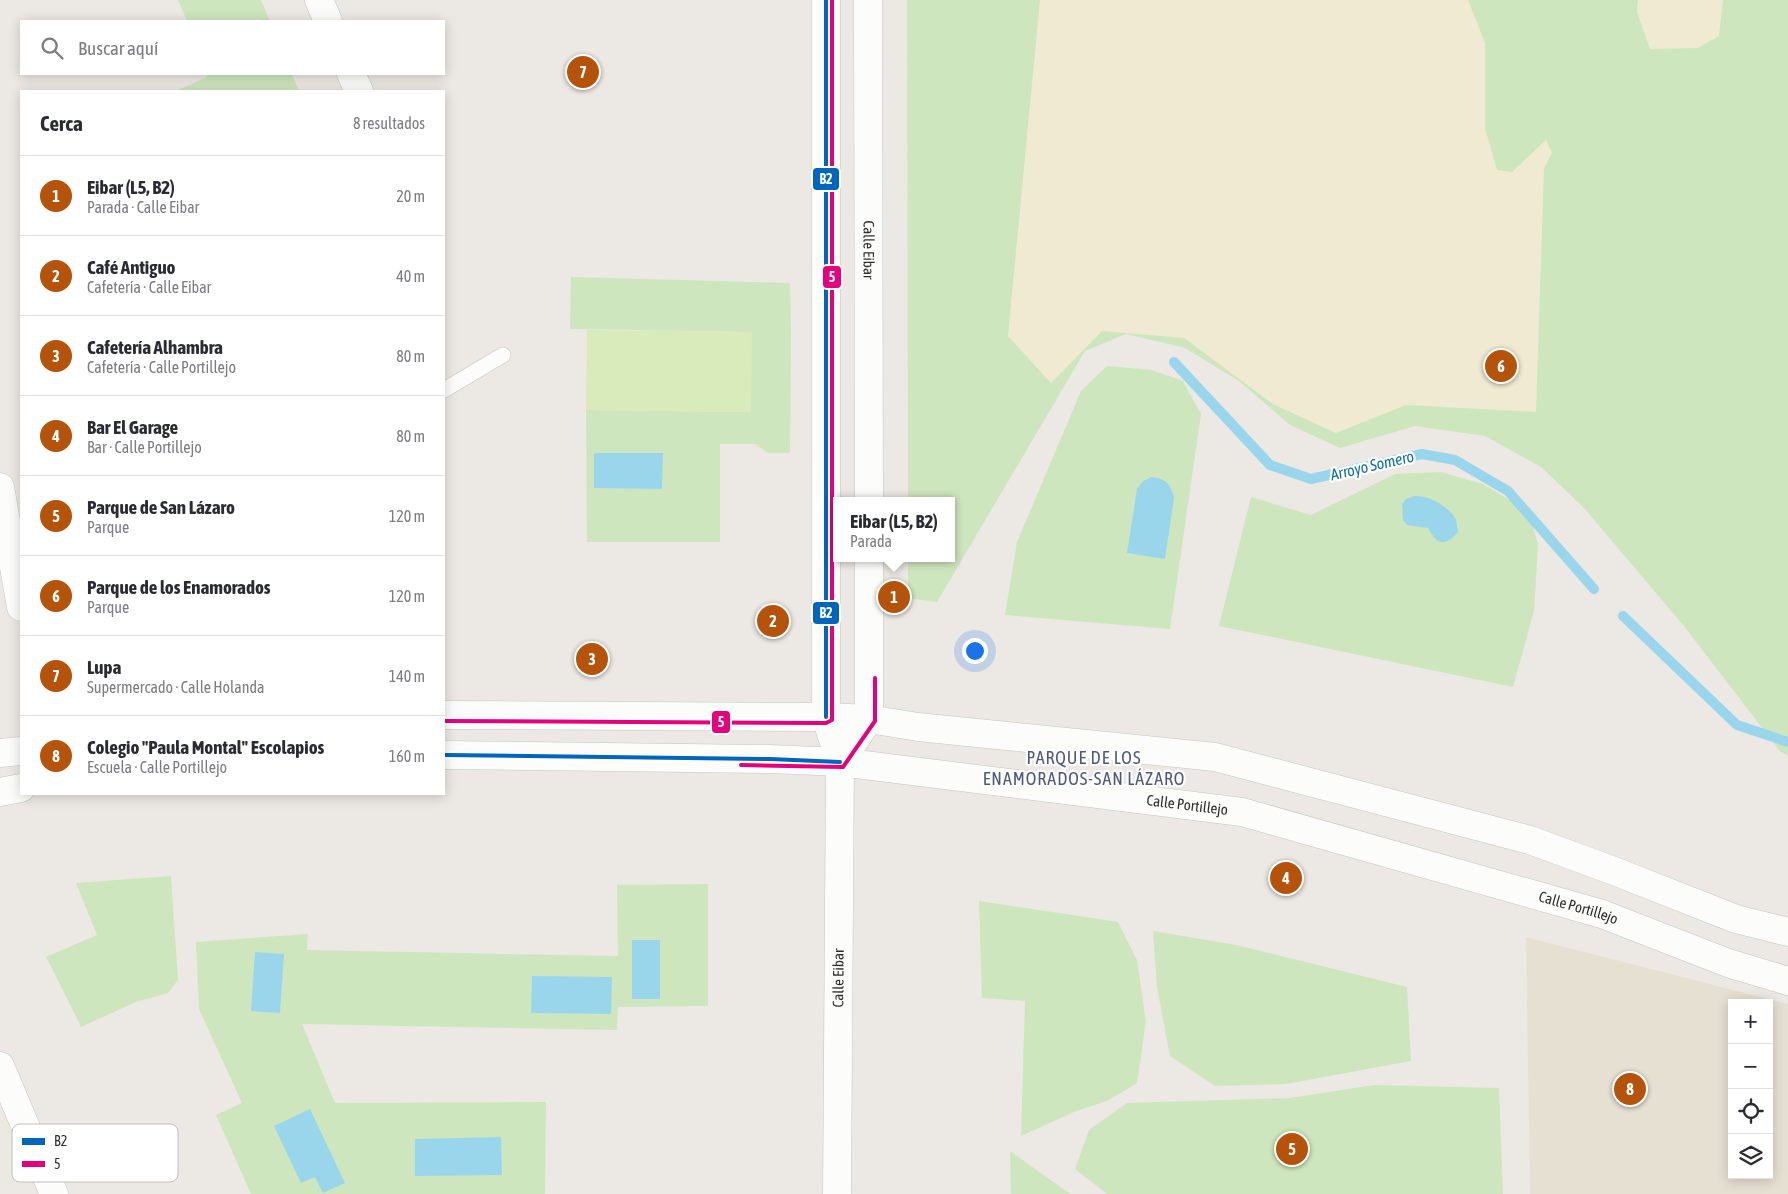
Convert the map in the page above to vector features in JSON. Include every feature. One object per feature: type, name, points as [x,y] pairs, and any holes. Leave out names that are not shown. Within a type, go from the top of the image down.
[{"type":"main road","points":[[319,0],[328,20]]},
{"type":"main road","name":"Calle Eibar","points":[[826,0],[826,717],[840,762],[837,1194]]},
{"type":"main road","name":"Calle Eibar","points":[[868,0],[869,497]]},
{"type":"main road","points":[[352,75],[359,90]]},
{"type":"main road","points":[[0,487],[20,601]]},
{"type":"main road","points":[[840,762],[869,720],[869,562]]},
{"type":"main road","points":[[445,714],[826,717],[1215,757],[1530,840],[1736,919],[1788,932]]},
{"type":"main road","points":[[0,753],[20,751]]},
{"type":"main road","name":"Calle Portillejo","points":[[445,755],[770,759],[840,762],[1242,812],[1602,914],[1728,963],[1788,982]]},
{"type":"main road","points":[[0,792],[20,788]]},
{"type":"main road","points":[[0,1066],[24,1124]]},
{"type":"main road","points":[[49,1182],[54,1194]]},
{"type":"lane","points":[[445,389],[503,355]]},
{"type":"shaded area","points":[[1526,937],[1768,999],[1728,999],[1728,1179],[1773,1179],[1773,1000],[1788,1004],[1788,1194],[1530,1194]]},
{"type":"green space","points":[[178,0],[261,0],[270,20],[187,20]]},
{"type":"green space","points":[[907,0],[1788,0],[1788,756],[1780,751],[1683,625],[1584,508],[1541,467],[1485,436],[1415,426],[1340,448],[1290,425],[1239,381],[1185,348],[1126,334],[1085,351],[937,602],[908,598],[908,562],[955,562],[955,497],[908,497]]},
{"type":"green space","points":[[207,75],[292,75],[299,90],[178,90],[207,77]]},
{"type":"green space","points":[[571,277],[790,283],[790,453],[768,453],[755,444],[720,444],[720,542],[587,542],[586,410],[751,412],[751,332],[570,329]]},
{"type":"green space","points":[[587,330],[752,332],[751,412],[586,410]]},
{"type":"green space","points":[[1107,366],[1152,370],[1183,381],[1201,414],[1170,629],[1005,615],[1017,542],[1081,391]]},
{"type":"green space","points":[[1441,472],[1483,484],[1511,501],[1531,521],[1538,544],[1534,611],[1513,687],[1219,626],[1251,497],[1311,515],[1395,474]]},
{"type":"green space","points":[[171,876],[178,980],[168,993],[136,1002],[81,1027],[46,957],[97,935],[76,883]]},
{"type":"green space","points":[[708,884],[708,1006],[618,1007],[617,1030],[302,1024],[335,1103],[546,1102],[545,1194],[251,1194],[216,1115],[242,1103],[199,1009],[196,942],[308,934],[307,950],[618,956],[617,885]]},
{"type":"green space","points":[[979,901],[1118,922],[1137,960],[1146,1021],[1137,1083],[1109,1100],[1074,1112],[1021,1136],[1025,1001],[982,998]]},
{"type":"green space","points":[[1153,931],[1236,945],[1407,987],[1411,1061],[1286,1084],[1215,1086],[1170,1056],[1157,987]]},
{"type":"green space","points":[[1374,1085],[1499,1088],[1503,1194],[1107,1194],[1075,1169],[1089,1130],[1127,1103],[1290,1098]]},
{"type":"green space","points":[[1010,1151],[1063,1189],[1071,1194],[1011,1194]]},
{"type":"sand","points":[[1040,0],[1468,0],[1485,43],[1485,128],[1497,170],[1512,172],[1546,140],[1552,153],[1544,169],[1536,412],[1406,405],[1336,433],[1273,404],[1184,338],[1102,331],[1051,383],[1008,336]]},
{"type":"sand","points":[[1638,0],[1723,0],[1719,36],[1698,48],[1650,49],[1637,12]]},
{"type":"water","points":[[594,453],[663,453],[662,489],[594,488]]},
{"type":"water","points":[[1152,477],[1167,483],[1174,498],[1165,559],[1127,553],[1137,489],[1143,481]]},
{"type":"water","points":[[1414,496],[1432,500],[1444,506],[1456,520],[1458,532],[1449,540],[1441,542],[1431,534],[1428,528],[1407,525],[1403,520],[1402,504],[1406,499]]},
{"type":"water","points":[[632,940],[660,940],[660,999],[632,999]]},
{"type":"water","points":[[255,952],[284,954],[280,1013],[251,1011]]},
{"type":"water","points":[[532,976],[612,977],[611,1014],[531,1013]]},
{"type":"water","points":[[310,1109],[345,1183],[323,1193],[315,1177],[301,1183],[274,1126]]},
{"type":"water","points":[[501,1137],[502,1175],[415,1176],[415,1139]]},
{"type":"waterway","name":"Arroyo Somero","points":[[1174,362],[1270,465],[1311,479],[1422,454],[1455,460],[1508,491],[1594,589]]},
{"type":"waterway","name":"Arroyo Somero","points":[[1623,616],[1737,725],[1788,742]]},
{"type":"transit line","name":"B2","points":[[826,0],[826,717]]},
{"type":"transit line","name":"5","points":[[445,721],[826,723],[832,720],[832,0]]},
{"type":"transit line","name":"5","points":[[741,765],[843,767],[875,721],[875,678]]},
{"type":"transit line","name":"B2","points":[[445,755],[770,759],[840,762]]},
{"type":"place","name":"Lupa","points":[[583,72]]},
{"type":"place","name":"Parque de los Enamorados","points":[[1501,366]]},
{"type":"place","name":"Eibar (L5, B2)","points":[[894,597]]},
{"type":"place","name":"Café Antiguo","points":[[773,621]]},
{"type":"place","name":"Cafetería Alhambra","points":[[592,659]]},
{"type":"place","name":"Bar El Garage","points":[[1286,878]]},
{"type":"place","name":"Colegio \"Paula Montal\" Escolapios","points":[[1630,1089]]},
{"type":"place","name":"Parque de San Lázaro","points":[[1292,1149]]},
{"type":"district","name":"PARQUE DE LOS ENAMORADOS-SAN LÁZARO","points":[[1084,768]]}]
